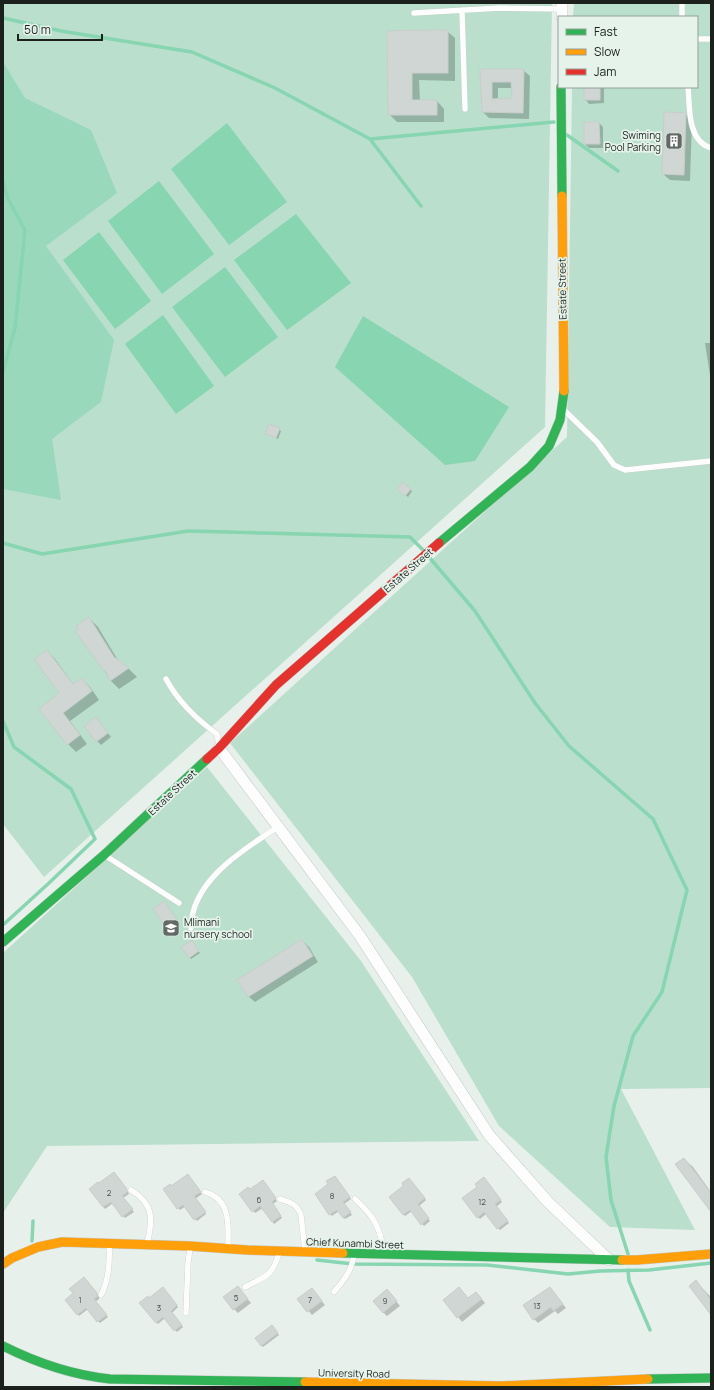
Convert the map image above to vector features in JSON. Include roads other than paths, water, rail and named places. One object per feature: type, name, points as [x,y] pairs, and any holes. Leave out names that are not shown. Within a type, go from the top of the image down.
[{"type":"street","name":"Estate Street","points":[[3,941],[104,855],[219,748],[276,684],[465,520],[530,467],[549,446],[560,420],[564,392],[561,88]]},
{"type":"street","points":[[219,748],[360,936],[489,1135],[548,1202],[608,1260]]},
{"type":"street","name":"Chief Kunambi Street","points":[[3,1264],[12,1258],[38,1247],[62,1242],[147,1244],[354,1254],[608,1260],[637,1260],[711,1254]]},
{"type":"street","name":"University Road","points":[[3,1346],[27,1358],[69,1373],[91,1378],[110,1379],[501,1386],[618,1380],[689,1379],[709,1375]]},
{"type":"lane","points":[[682,3],[682,16]]},
{"type":"lane","points":[[414,13],[500,8],[562,10]]},
{"type":"lane","points":[[462,10],[465,108]]},
{"type":"lane","points":[[698,39],[711,39]]},
{"type":"lane","points":[[688,88],[691,122],[696,138],[705,146],[711,148]]},
{"type":"lane","points":[[562,408],[597,442],[614,465],[625,470],[711,461]]},
{"type":"lane","points":[[166,679],[174,694],[181,702],[203,724],[217,734],[219,748]]},
{"type":"lane","points":[[190,928],[191,916],[200,894],[212,878],[223,866],[278,827]]},
{"type":"lane","points":[[104,855],[179,903]]},
{"type":"lane","points":[[131,1190],[144,1200],[150,1212],[150,1230],[147,1244]]},
{"type":"lane","points":[[205,1192],[215,1196],[221,1202],[226,1212],[228,1248]]},
{"type":"lane","points":[[280,1199],[294,1204],[299,1209],[301,1215],[304,1252]]},
{"type":"lane","points":[[355,1199],[367,1210],[375,1221],[381,1237],[385,1255]]},
{"type":"lane","points":[[101,1295],[106,1284],[109,1269],[109,1243]]},
{"type":"lane","points":[[186,1313],[190,1246]]},
{"type":"lane","points":[[245,1288],[270,1274],[280,1251]]},
{"type":"lane","points":[[334,1292],[350,1270],[353,1264],[354,1254]]},
{"type":"waterway","points":[[3,18],[61,31],[192,52],[275,88],[370,139],[421,206]]},
{"type":"waterway","points":[[370,139],[554,122]]},
{"type":"waterway","points":[[567,135],[618,171]]},
{"type":"waterway","points":[[3,182],[8,199],[25,230],[15,328],[3,372]]},
{"type":"waterway","points":[[3,543],[42,554],[188,531],[410,537],[424,551]]},
{"type":"waterway","points":[[429,557],[475,611],[535,703],[569,746],[653,819],[687,890],[662,992],[633,1036],[614,1106],[606,1157],[611,1200],[628,1254]]},
{"type":"waterway","points":[[3,721],[14,747],[71,789],[95,839],[4,924]]},
{"type":"waterway","points":[[32,1241],[33,1221]]},
{"type":"waterway","points":[[317,1260],[353,1264],[487,1265],[568,1274],[600,1271],[649,1270],[711,1263]]},
{"type":"waterway","points":[[628,1270],[629,1281],[650,1330]]},
{"type":"place","name":"Swiming Pool Parking","points":[[674,141]]},
{"type":"place","name":"Mlimani nursery school","points":[[171,928]]}]
